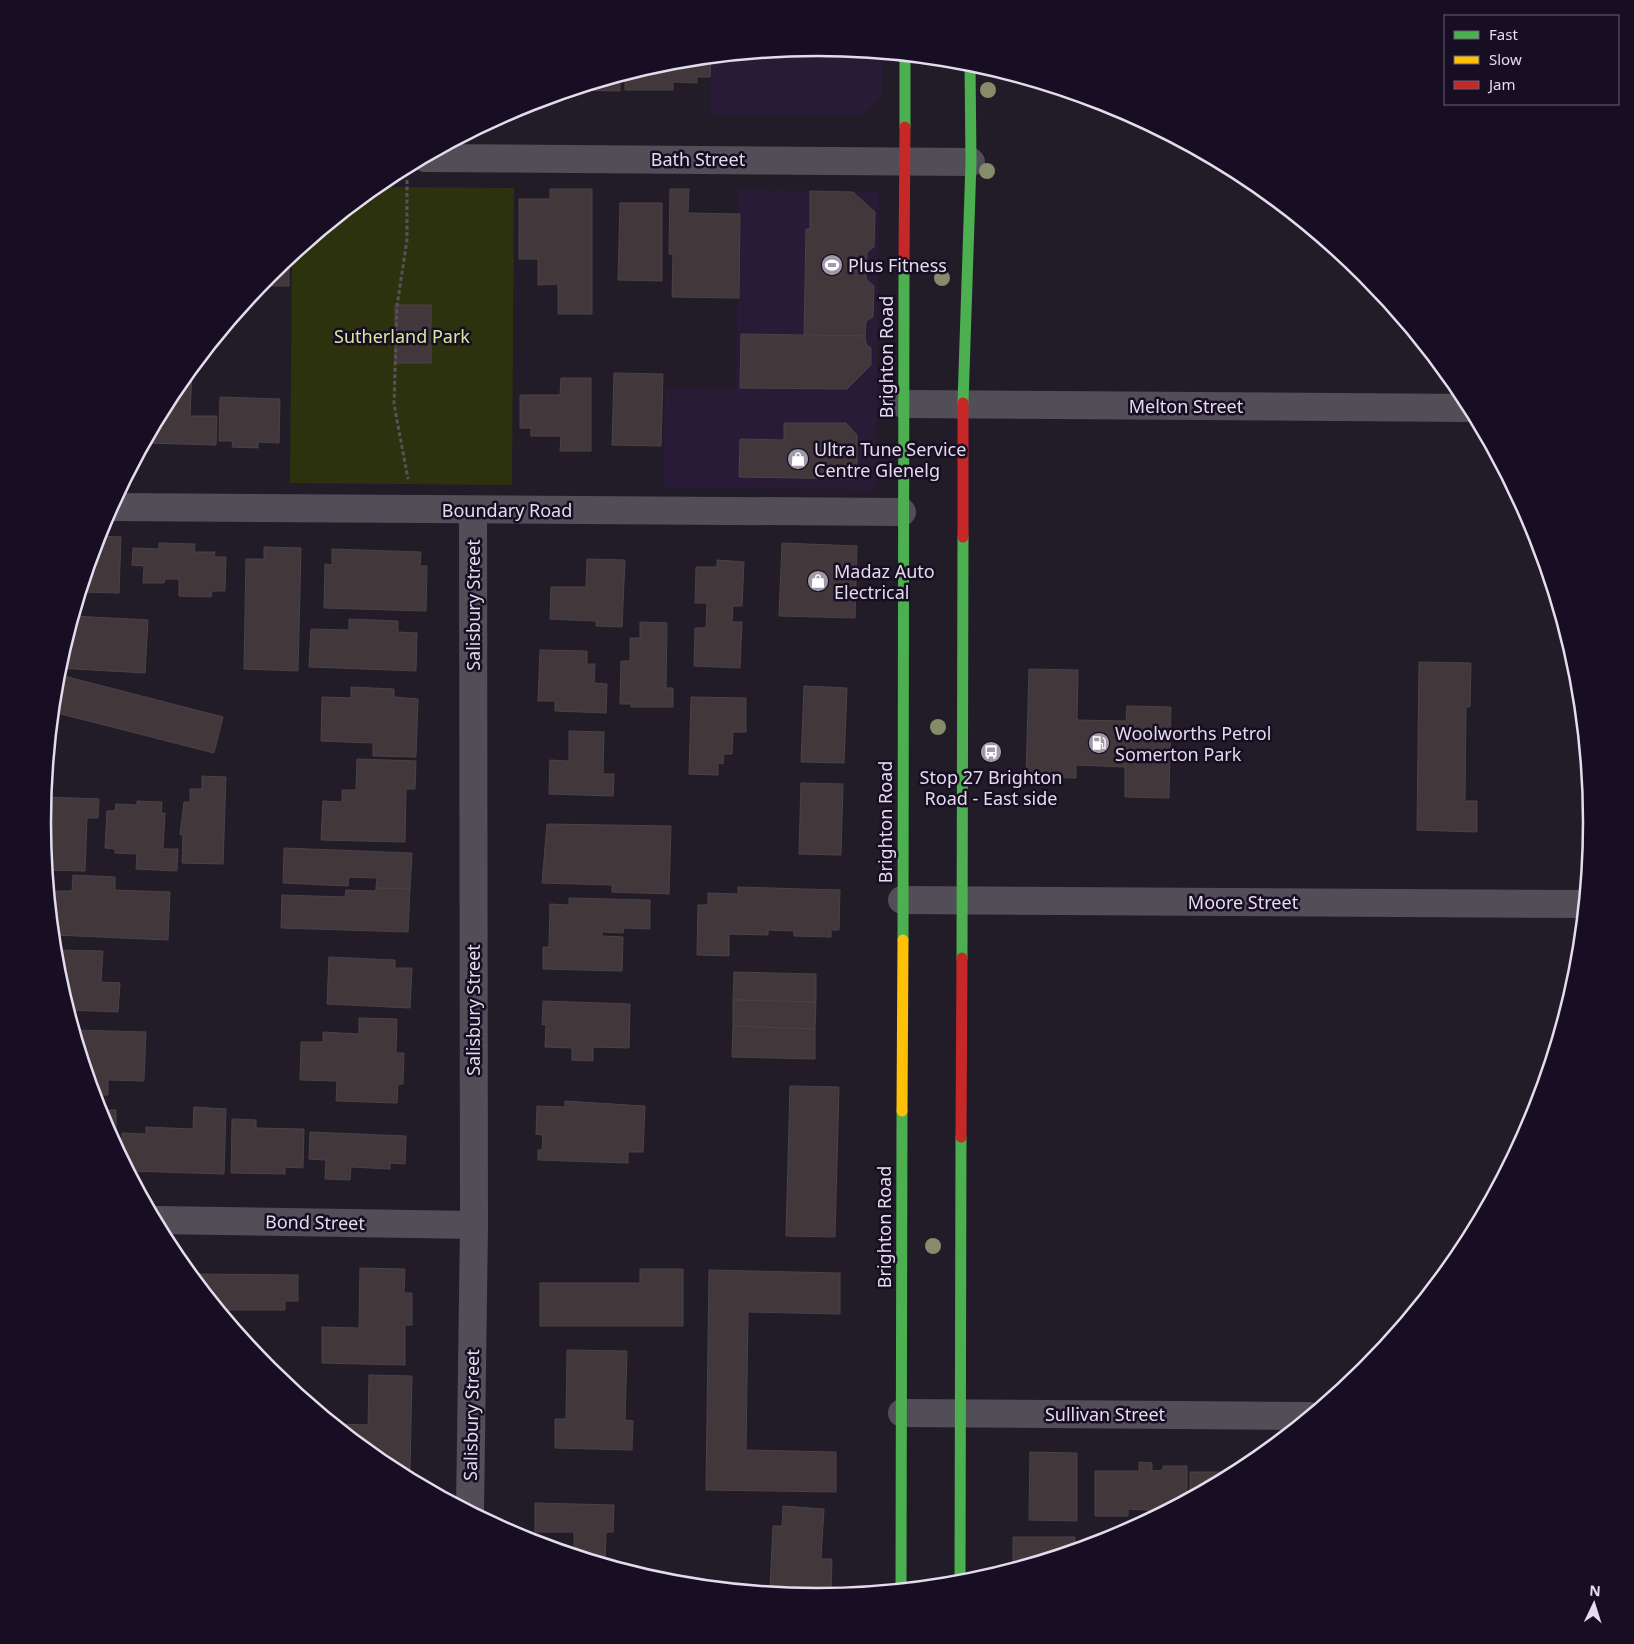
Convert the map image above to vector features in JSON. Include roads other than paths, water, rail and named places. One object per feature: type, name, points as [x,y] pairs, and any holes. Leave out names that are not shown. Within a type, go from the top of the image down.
[{"type":"main road","name":"Brighton Road","points":[[901,1583],[902,512],[905,62]]},
{"type":"main road","points":[[960,1574],[962,1413],[960,900],[963,405],[971,162],[970,72]]},
{"type":"street","name":"Bath Street","points":[[423,166],[904,160],[971,162]]},
{"type":"street","name":"Melton Street","points":[[903,404],[1461,408]]},
{"type":"street","name":"Boundary Road","points":[[120,507],[902,512]]},
{"type":"street","name":"Salisbury Street","points":[[470,1505],[474,1225],[473,510]]},
{"type":"street","name":"Moore Street","points":[[902,900],[1578,904]]},
{"type":"street","name":"Bond Street","points":[[163,1220],[474,1225]]},
{"type":"street","name":"Sullivan Street","points":[[902,1413],[1300,1416]]},
{"type":"place","name":"Plus Fitness","points":[[832,265]]},
{"type":"place","name":"Ultra Tune Service Centre Glenelg","points":[[798,459]]},
{"type":"place","name":"Madaz Auto Electrical","points":[[818,581]]},
{"type":"place","name":"Woolworths Petrol Somerton Park","points":[[1099,743]]},
{"type":"place","name":"Stop 27 Brighton Road - East side","points":[[991,752]]},
{"type":"park label","name":"Sutherland Park","points":[[402,336]]}]
